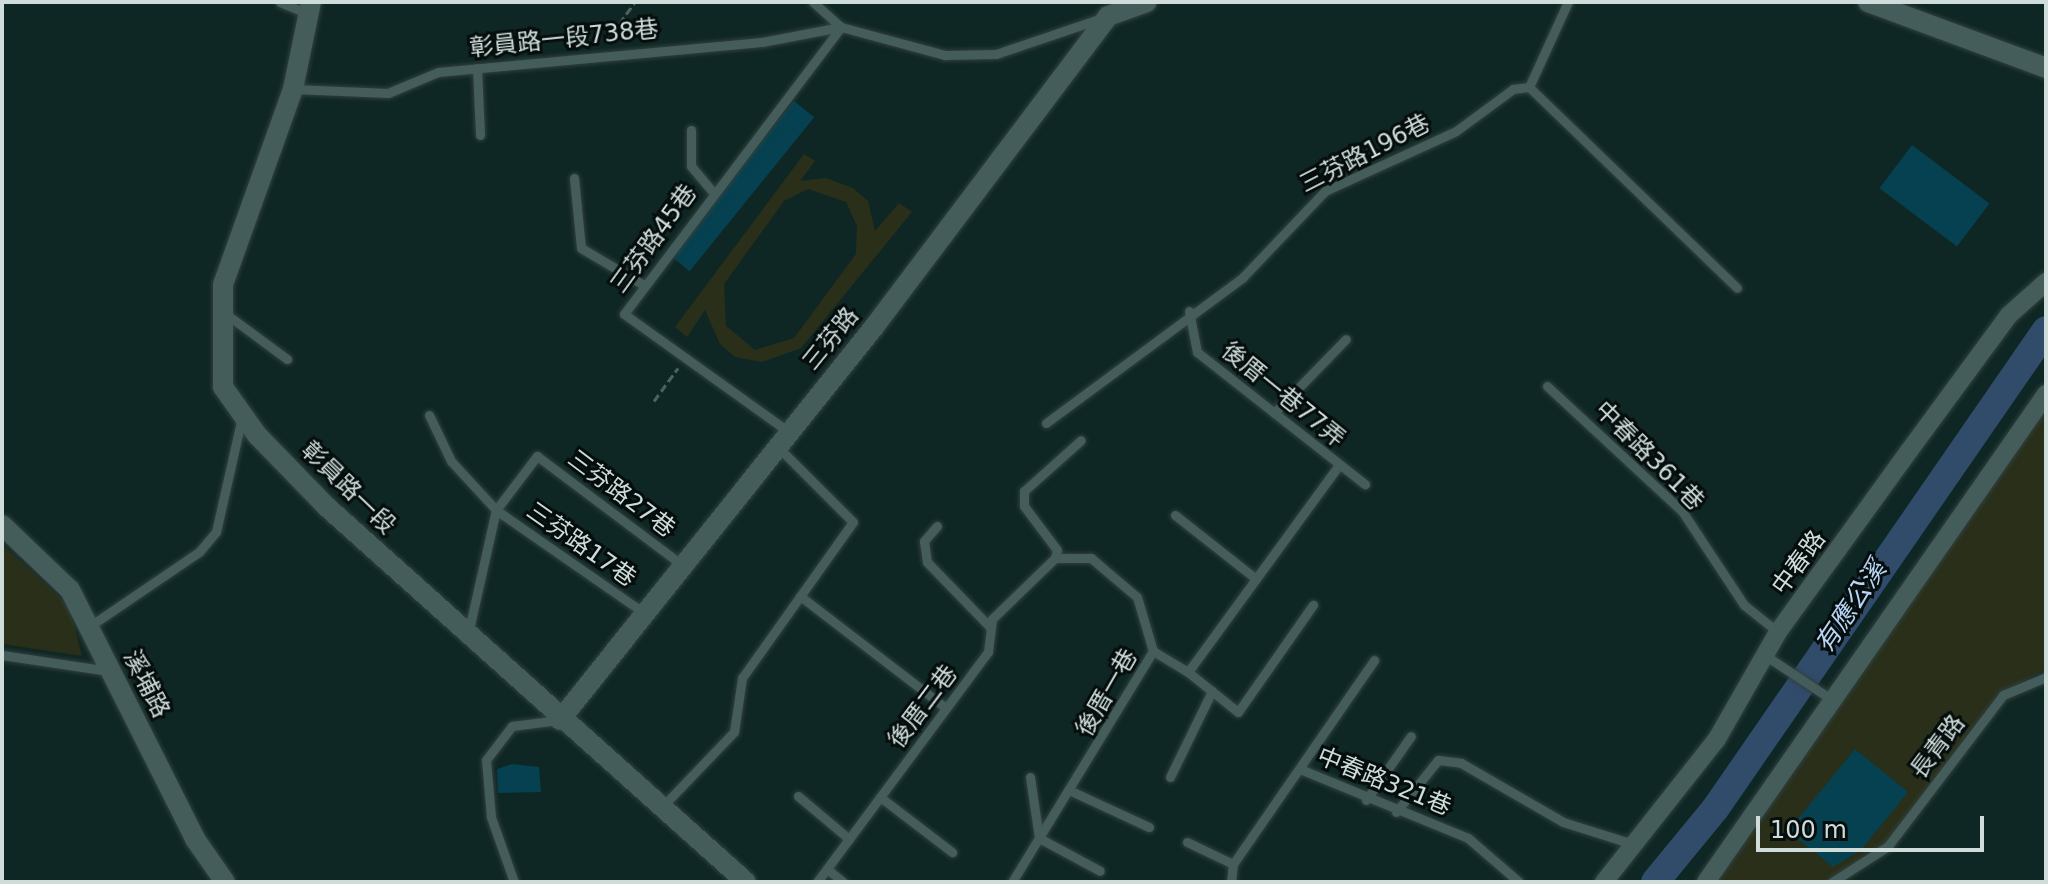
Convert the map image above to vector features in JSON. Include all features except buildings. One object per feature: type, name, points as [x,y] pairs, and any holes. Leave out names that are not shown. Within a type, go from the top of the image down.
[{"type":"street","points":[[1108,16],[1147,2]]},
{"type":"street","points":[[1868,2],[2046,68]]},
{"type":"street","name":"彰員路一段","points":[[310,8],[293,89],[238,234],[220,309],[223,387],[242,417],[327,507],[560,720],[746,882]]},
{"type":"street","name":"三芬路","points":[[560,720],[783,439],[1108,16]]},
{"type":"street","name":"中春路","points":[[1604,882],[1717,739],[1778,632],[2009,315],[2046,282]]},
{"type":"street","points":[[1706,882],[2046,394]]},
{"type":"street","name":"溪埔路","points":[[2,525],[70,590],[195,839],[225,882]]},
{"type":"lane","points":[[280,2],[310,8]]},
{"type":"lane","points":[[813,2],[841,27],[945,55],[996,54],[1108,16]]},
{"type":"lane","points":[[1568,2],[1529,87],[1737,288]]},
{"type":"lane","name":"彰員路一段738巷","points":[[293,89],[388,93],[438,72],[598,53],[762,42],[841,27]]},
{"type":"lane","name":"三芬路45巷","points":[[800,596],[853,522],[783,439],[624,314],[642,284],[841,27]]},
{"type":"lane","points":[[477,68],[480,135]]},
{"type":"lane","name":"三芬路196巷","points":[[1046,423],[1189,311],[1243,277],[1325,191],[1456,131],[1513,89],[1529,87]]},
{"type":"lane","points":[[691,130],[691,166],[713,192]]},
{"type":"lane","points":[[574,178],[581,248],[642,284]]},
{"type":"lane","points":[[220,309],[287,359]]},
{"type":"lane","name":"後厝一巷77弄","points":[[1189,311],[1197,352],[1365,484]]},
{"type":"lane","points":[[1274,413],[1346,339]]},
{"type":"lane","name":"中春路361巷","points":[[1547,386],[1682,511],[1744,605],[1778,632]]},
{"type":"lane","name":"三芬路17巷","points":[[429,415],[451,461],[496,510],[643,612]]},
{"type":"lane","points":[[90,626],[188,560],[216,532],[242,417]]},
{"type":"lane","points":[[1081,440],[1024,491],[1024,506],[1057,550],[1055,558],[1091,558],[1137,597],[1153,651]]},
{"type":"lane","name":"三芬路27巷","points":[[496,510],[537,456],[682,565]]},
{"type":"lane","points":[[1188,672],[1339,465]]},
{"type":"lane","points":[[468,634],[496,510]]},
{"type":"lane","points":[[1175,515],[1256,579]]},
{"type":"lane","points":[[937,526],[924,541],[927,562],[991,628]]},
{"type":"lane","name":"後厝二巷","points":[[817,882],[988,652],[991,628],[1055,558]]},
{"type":"lane","points":[[661,808],[734,732],[742,678],[800,596],[946,708]]},
{"type":"lane","name":"後厝一巷","points":[[1012,882],[1071,791],[1153,651],[1188,672],[1238,712],[1250,705],[1313,605]]},
{"type":"lane","points":[[2,655],[109,671]]},
{"type":"lane","points":[[1766,656],[1831,699]]},
{"type":"lane","name":"中春路321巷","points":[[1374,660],[1300,769],[1366,800],[1468,838],[1519,882]]},
{"type":"lane","name":"長青路","points":[[1832,882],[1888,846],[2003,695],[2046,677]]},
{"type":"lane","points":[[1170,777],[1212,691]]},
{"type":"lane","points":[[514,882],[491,817],[486,760],[512,726],[560,720]]},
{"type":"lane","points":[[1366,800],[1411,736]]},
{"type":"lane","points":[[1396,812],[1438,760],[1461,763],[1563,822],[1636,845]]},
{"type":"lane","points":[[1231,882],[1233,864],[1300,769]]},
{"type":"lane","points":[[1030,777],[1039,838],[1100,871]]},
{"type":"lane","points":[[1071,791],[1149,827]]},
{"type":"lane","points":[[798,796],[849,839]]},
{"type":"lane","points":[[880,797],[952,852]]},
{"type":"lane","points":[[1187,842],[1233,864]]},
{"type":"lane","points":[[827,869],[843,882]]},
{"type":"path","points":[[598,53],[635,2]]},
{"type":"path","points":[[654,401],[684,359]]},
{"type":"green space","points":[[804,154],[815,161],[800,181],[826,178],[853,188],[868,201],[875,231],[899,203],[912,212],[801,348],[762,362],[735,357],[720,344],[705,310],[687,337],[675,327]],"holes":[[[808,189],[846,202],[857,226],[856,254],[794,338],[755,350],[726,326],[724,284],[784,201]]]},
{"type":"green space","points":[[2046,406],[2046,669],[2002,692],[1884,845],[1828,882],[1714,882]]},
{"type":"green space","points":[[2,544],[69,606],[82,656],[2,644]]},
{"type":"waterway","name":"有應公溪","points":[[1655,882],[1715,809],[2046,330]]}]
